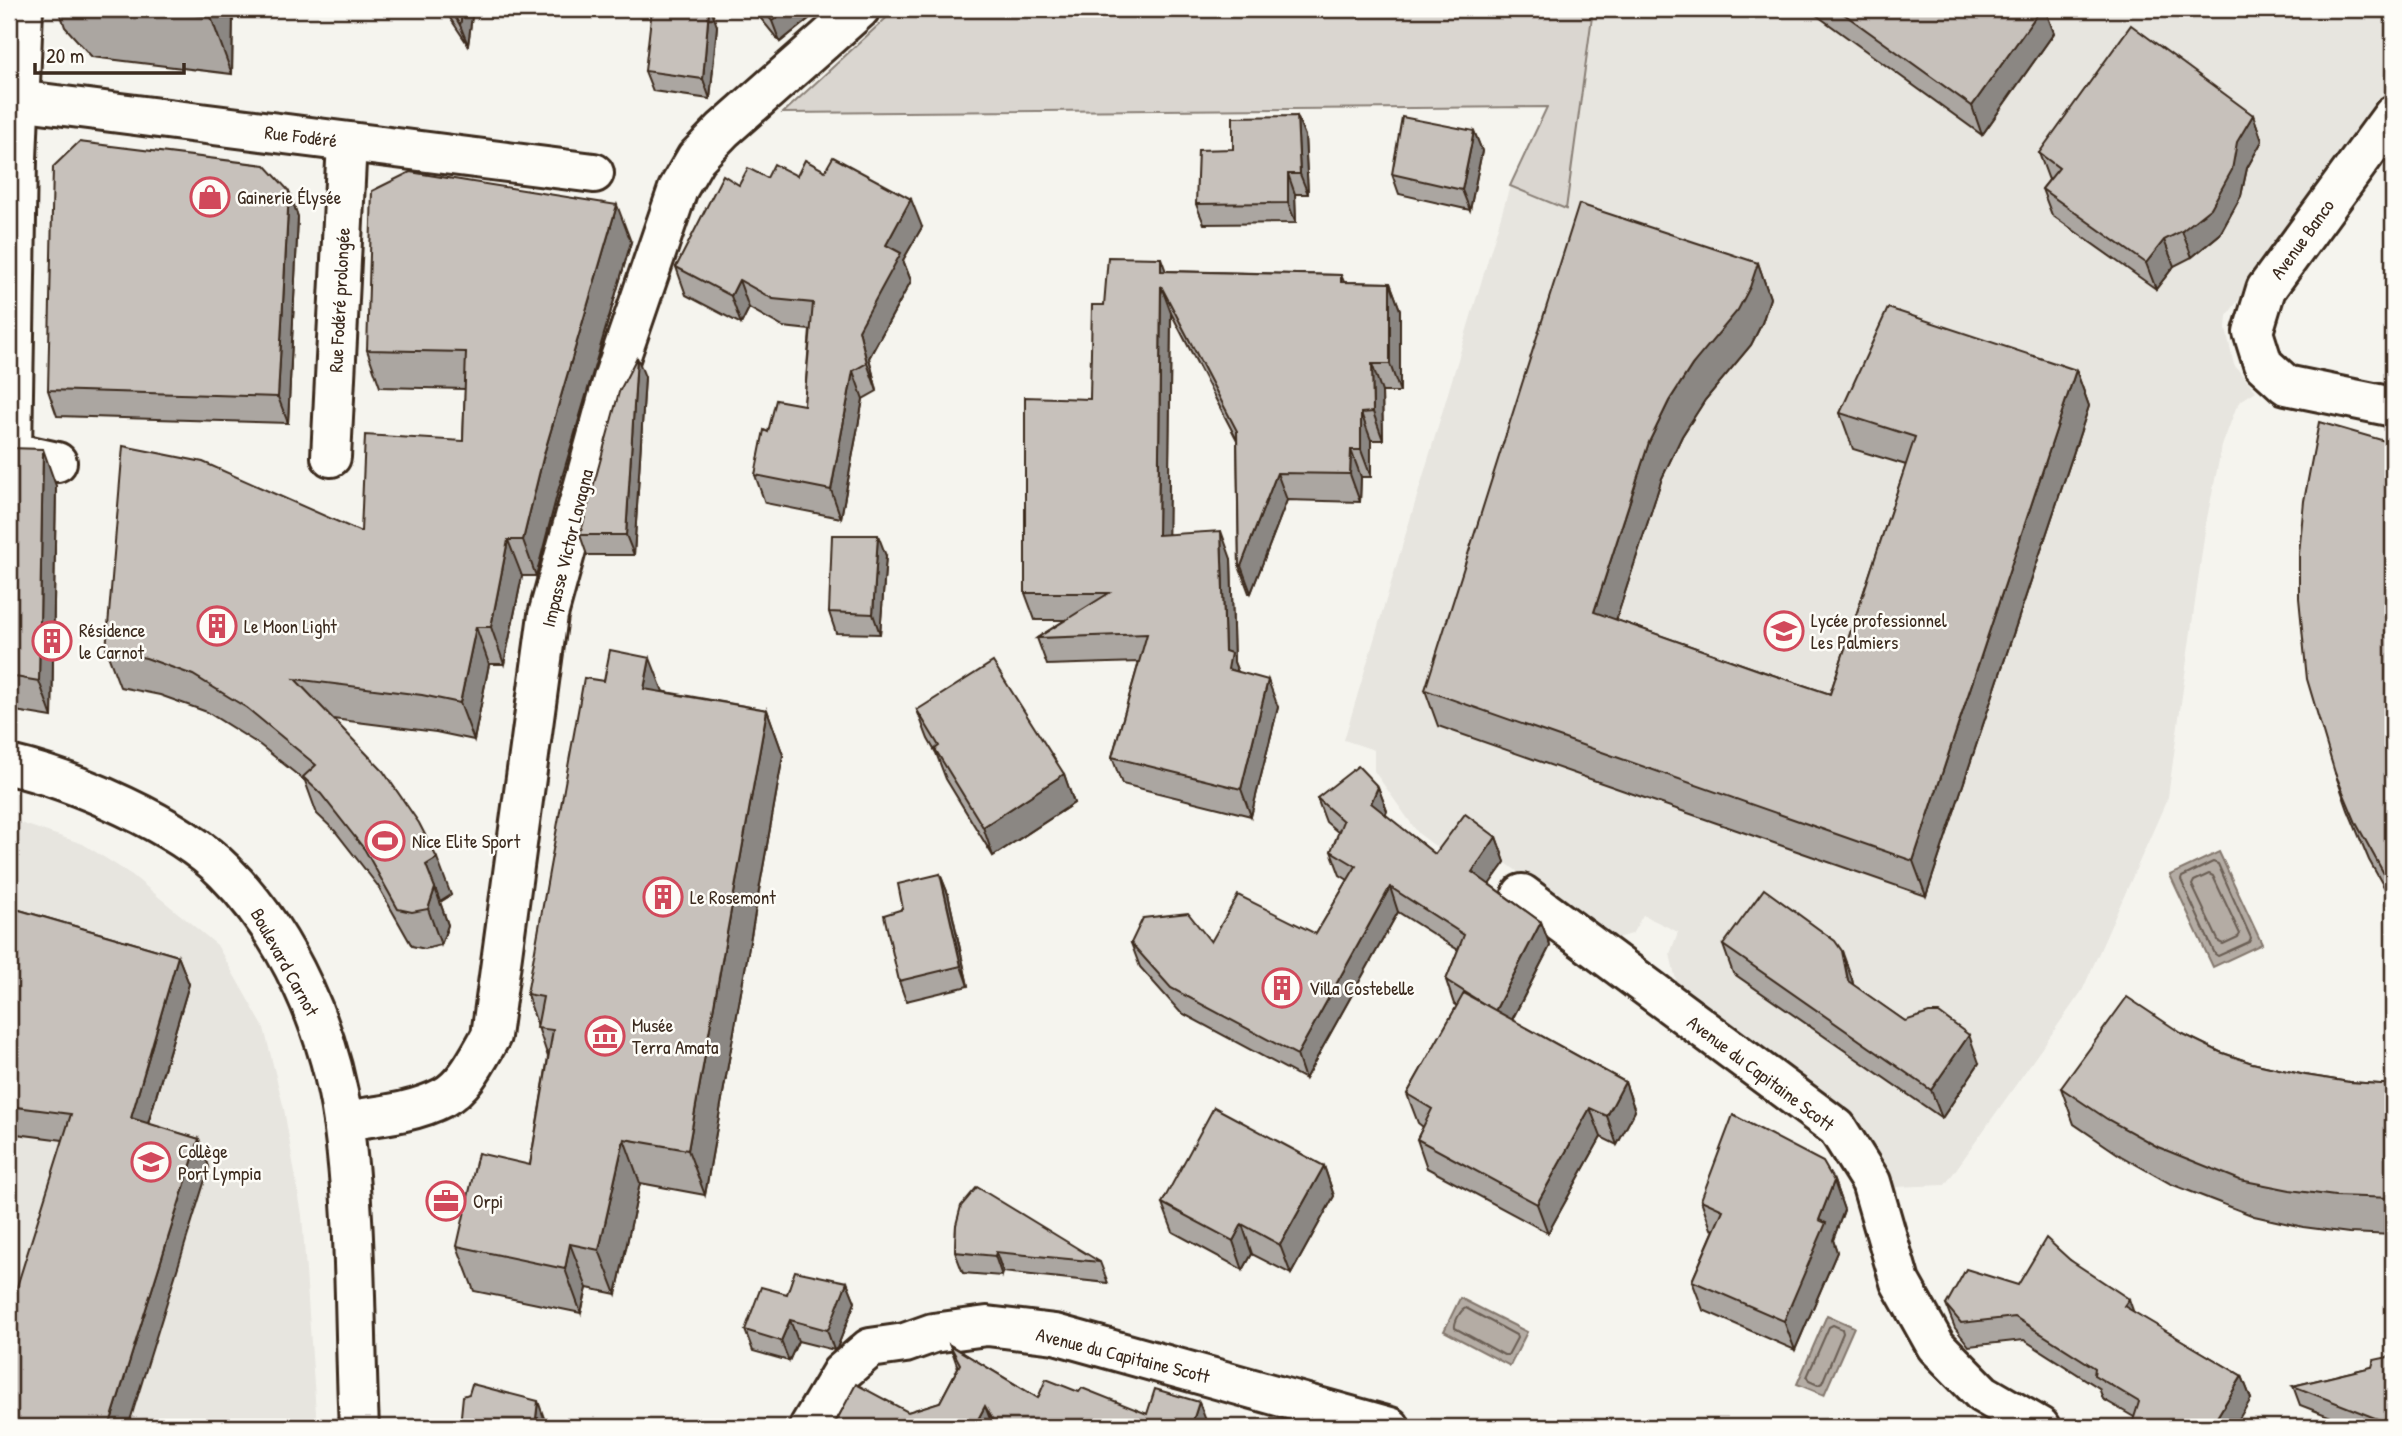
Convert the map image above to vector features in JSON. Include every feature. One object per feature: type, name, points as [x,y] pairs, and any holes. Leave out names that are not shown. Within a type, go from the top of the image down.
[{"type":"street","points":[[23,9],[14,100],[12,452],[57,462]]},
{"type":"street","name":"Impasse Victor Lavagna","points":[[343,1121],[405,1111],[446,1096],[468,1074],[491,1036],[548,614],[612,379],[678,189],[695,158],[723,130],[860,9]]},
{"type":"street","name":"Rue Fodéré","points":[[14,100],[594,173]]},
{"type":"street","name":"Avenue Banco","points":[[2393,115],[2266,289],[2253,332],[2263,364],[2286,385],[2393,407]]},
{"type":"street","name":"Rue Fodéré prolongée","points":[[331,457],[347,142]]},
{"type":"street","name":"Boulevard Carnot","points":[[9,765],[113,800],[184,840],[223,870],[266,920],[310,1000],[330,1059],[343,1121],[355,1262],[359,1427]]},
{"type":"street","name":"Avenue du Capitaine Scott","points":[[1522,894],[1837,1128],[1871,1182],[1900,1282],[1936,1346],[1983,1394],[2040,1427]]},
{"type":"street","name":"Avenue du Capitaine Scott","points":[[809,1427],[841,1373],[870,1348],[905,1343],[933,1333],[987,1326],[1055,1334],[1390,1427]]},
{"type":"shaded area","points":[[896,9],[1593,9],[1566,209],[1510,186],[1547,107],[783,113]]},
{"type":"shaded area","name":"Lycée professionnel Les Palmiers","points":[[1593,9],[2393,9],[2393,83],[2227,316],[2226,329],[2234,365],[2256,391],[2242,400],[2236,408],[2222,446],[2206,523],[2168,797],[2082,991],[1945,1185],[1895,1187],[1887,1166],[1824,1095],[1678,989],[1670,954],[1678,932],[1643,915],[1632,934],[1609,940],[1474,839],[1456,862],[1418,833],[1374,771],[1374,750],[1344,740],[1510,186],[1566,209]]},
{"type":"shaded area","name":"Collège Port Lympia","points":[[9,819],[83,844],[132,875],[217,945],[264,1028],[284,1109],[302,1215],[317,1427],[9,1427]]},
{"type":"water","points":[[2219,852],[2262,944],[2213,967],[2170,875]]},
{"type":"water","points":[[1460,1298],[1527,1332],[1510,1366],[1444,1331]]},
{"type":"water","points":[[1827,1315],[1854,1327],[1824,1395],[1797,1384]]},
{"type":"building","points":[[142,9],[211,9],[211,17]]},
{"type":"building","points":[[450,9],[463,9],[460,25]]},
{"type":"building","points":[[652,9],[709,9],[703,79],[645,71]]},
{"type":"building","points":[[762,9],[788,9],[772,21]]},
{"type":"building","points":[[1837,9],[2041,9],[1972,106]]},
{"type":"building","points":[[2131,25],[2253,115],[2237,142],[2232,170],[2211,208],[2182,231],[2164,240],[2146,263],[2042,189],[2059,168],[2039,153]]},
{"type":"building","points":[[1297,116],[1300,174],[1288,174],[1288,203],[1196,204],[1198,150],[1233,149],[1233,117]]},
{"type":"building","points":[[1402,117],[1474,131],[1462,190],[1392,174]]},
{"type":"building","points":[[79,142],[265,165],[289,191],[278,397],[48,390],[53,167]]},
{"type":"building","points":[[833,157],[911,199],[886,245],[901,253],[859,330],[867,363],[853,371],[831,490],[755,475],[764,430],[768,432],[776,400],[804,405],[813,303],[773,299],[739,280],[731,296],[676,267],[723,175],[739,185],[748,168],[767,178],[774,164],[797,176],[805,160],[825,171]]},
{"type":"building","points":[[410,172],[617,205],[544,454],[523,540],[508,540],[491,627],[476,627],[460,703],[422,695],[295,679],[383,771],[419,823],[437,858],[426,865],[435,888],[428,909],[412,912],[398,909],[365,850],[321,794],[303,777],[316,765],[247,708],[193,675],[146,658],[106,650],[123,446],[203,462],[361,532],[365,435],[463,441],[466,352],[367,350],[372,191]]},
{"type":"building","points":[[1579,204],[1758,263],[1738,310],[1692,365],[1669,401],[1649,442],[1594,612],[1767,673],[1830,694],[1915,437],[1840,413],[1888,308],[2076,370],[1913,861],[1425,690]]},
{"type":"building","points":[[1108,257],[1161,258],[1161,271],[1341,275],[1341,282],[1390,283],[1390,364],[1372,364],[1373,412],[1361,413],[1361,450],[1351,450],[1350,474],[1277,473],[1241,566],[1237,431],[1161,286],[1158,535],[1221,531],[1225,651],[1231,653],[1228,669],[1268,680],[1241,789],[1112,757],[1147,634],[1037,638],[1109,593],[1025,593],[1025,397],[1090,399],[1092,305],[1104,305]]},
{"type":"building","points":[[637,357],[626,535],[580,535],[619,392]]},
{"type":"building","points":[[2319,422],[2385,441],[2393,517],[2393,890],[2356,823],[2335,773],[2307,679],[2299,598],[2299,554],[2304,501]]},
{"type":"building","points":[[9,448],[43,449],[39,681],[9,676]]},
{"type":"building","points":[[832,535],[878,535],[873,614],[829,612]]},
{"type":"building","name":"Le Rosemont","points":[[610,650],[650,658],[644,689],[767,710],[688,1150],[624,1139],[599,1250],[570,1244],[565,1269],[457,1246],[478,1153],[530,1165],[553,1030],[537,1028],[543,997],[527,994],[584,678],[604,681]]},
{"type":"building","points":[[993,662],[1064,774],[983,827],[935,749],[939,746],[917,710]]},
{"type":"building","points":[[1358,766],[1378,787],[1371,803],[1435,854],[1465,814],[1496,837],[1472,872],[1541,922],[1495,1011],[1446,980],[1464,935],[1390,887],[1297,1055],[1171,988],[1131,943],[1143,918],[1188,913],[1211,942],[1238,895],[1316,934],[1356,866],[1331,851],[1343,821],[1317,798]]},
{"type":"building","points":[[940,874],[961,966],[899,981],[884,915],[903,909],[898,884]]},
{"type":"building","points":[[1764,889],[1835,941],[1842,951],[1848,981],[1905,1021],[1929,1013],[1939,1013],[1969,1035],[1931,1090],[1723,945]]},
{"type":"building","points":[[9,907],[178,956],[131,1118],[199,1139],[109,1427],[9,1427],[9,1312],[71,1114],[9,1106]]},
{"type":"building","points":[[1464,993],[1625,1082],[1607,1116],[1590,1108],[1537,1204],[1417,1139],[1432,1109],[1407,1094]]},
{"type":"building","points":[[2127,997],[2181,1033],[2220,1052],[2252,1063],[2349,1082],[2393,1084],[2393,1198],[2335,1196],[2240,1180],[2158,1147],[2107,1119],[2061,1088]]},
{"type":"building","points":[[1214,1107],[1324,1166],[1280,1245],[1242,1224],[1233,1241],[1162,1203]]},
{"type":"building","points":[[1733,1115],[1823,1162],[1834,1181],[1819,1220],[1826,1223],[1784,1321],[1692,1281],[1723,1210],[1701,1200]]},
{"type":"building","points":[[977,1187],[1100,1262],[996,1252],[995,1256],[955,1252],[956,1225],[961,1206]]},
{"type":"building","points":[[2046,1238],[2070,1260],[2129,1299],[2124,1306],[2242,1376],[2211,1427],[2131,1427],[2139,1402],[2094,1375],[2095,1368],[2015,1317],[1961,1323],[1946,1305],[1966,1269],[2018,1285]]},
{"type":"building","points":[[795,1271],[847,1282],[829,1328],[827,1330],[790,1320],[781,1341],[745,1330],[761,1287],[787,1294]]},
{"type":"building","points":[[950,1345],[1038,1398],[1046,1379],[1079,1392],[1082,1388],[1147,1414],[1155,1389],[1199,1402],[1191,1427],[997,1427],[985,1406],[974,1427],[833,1427],[856,1384],[908,1412],[940,1402],[960,1364]]},
{"type":"building","points":[[2393,1356],[2393,1425],[2293,1386],[2372,1367],[2374,1360]]},
{"type":"building","points":[[472,1384],[538,1401],[536,1418],[550,1421],[548,1427],[462,1427],[463,1396],[469,1394]]},
{"type":"place","name":"Gainerie Élysée","points":[[210,197]]},
{"type":"place","name":"Le Moon Light","points":[[217,626]]},
{"type":"place","name":"Lycée professionnel Les Palmiers","points":[[1784,631]]},
{"type":"place","name":"Résidence le Carnot","points":[[52,641]]},
{"type":"place","name":"Nice Elite Sport","points":[[385,841]]},
{"type":"place","name":"Le Rosemont","points":[[663,897]]},
{"type":"place","name":"Villa Costebelle","points":[[1282,988]]},
{"type":"place","name":"Musée Terra Amata","points":[[605,1036]]},
{"type":"place","name":"Collège Port Lympia","points":[[151,1162]]},
{"type":"place","name":"Orpi","points":[[446,1201]]}]
